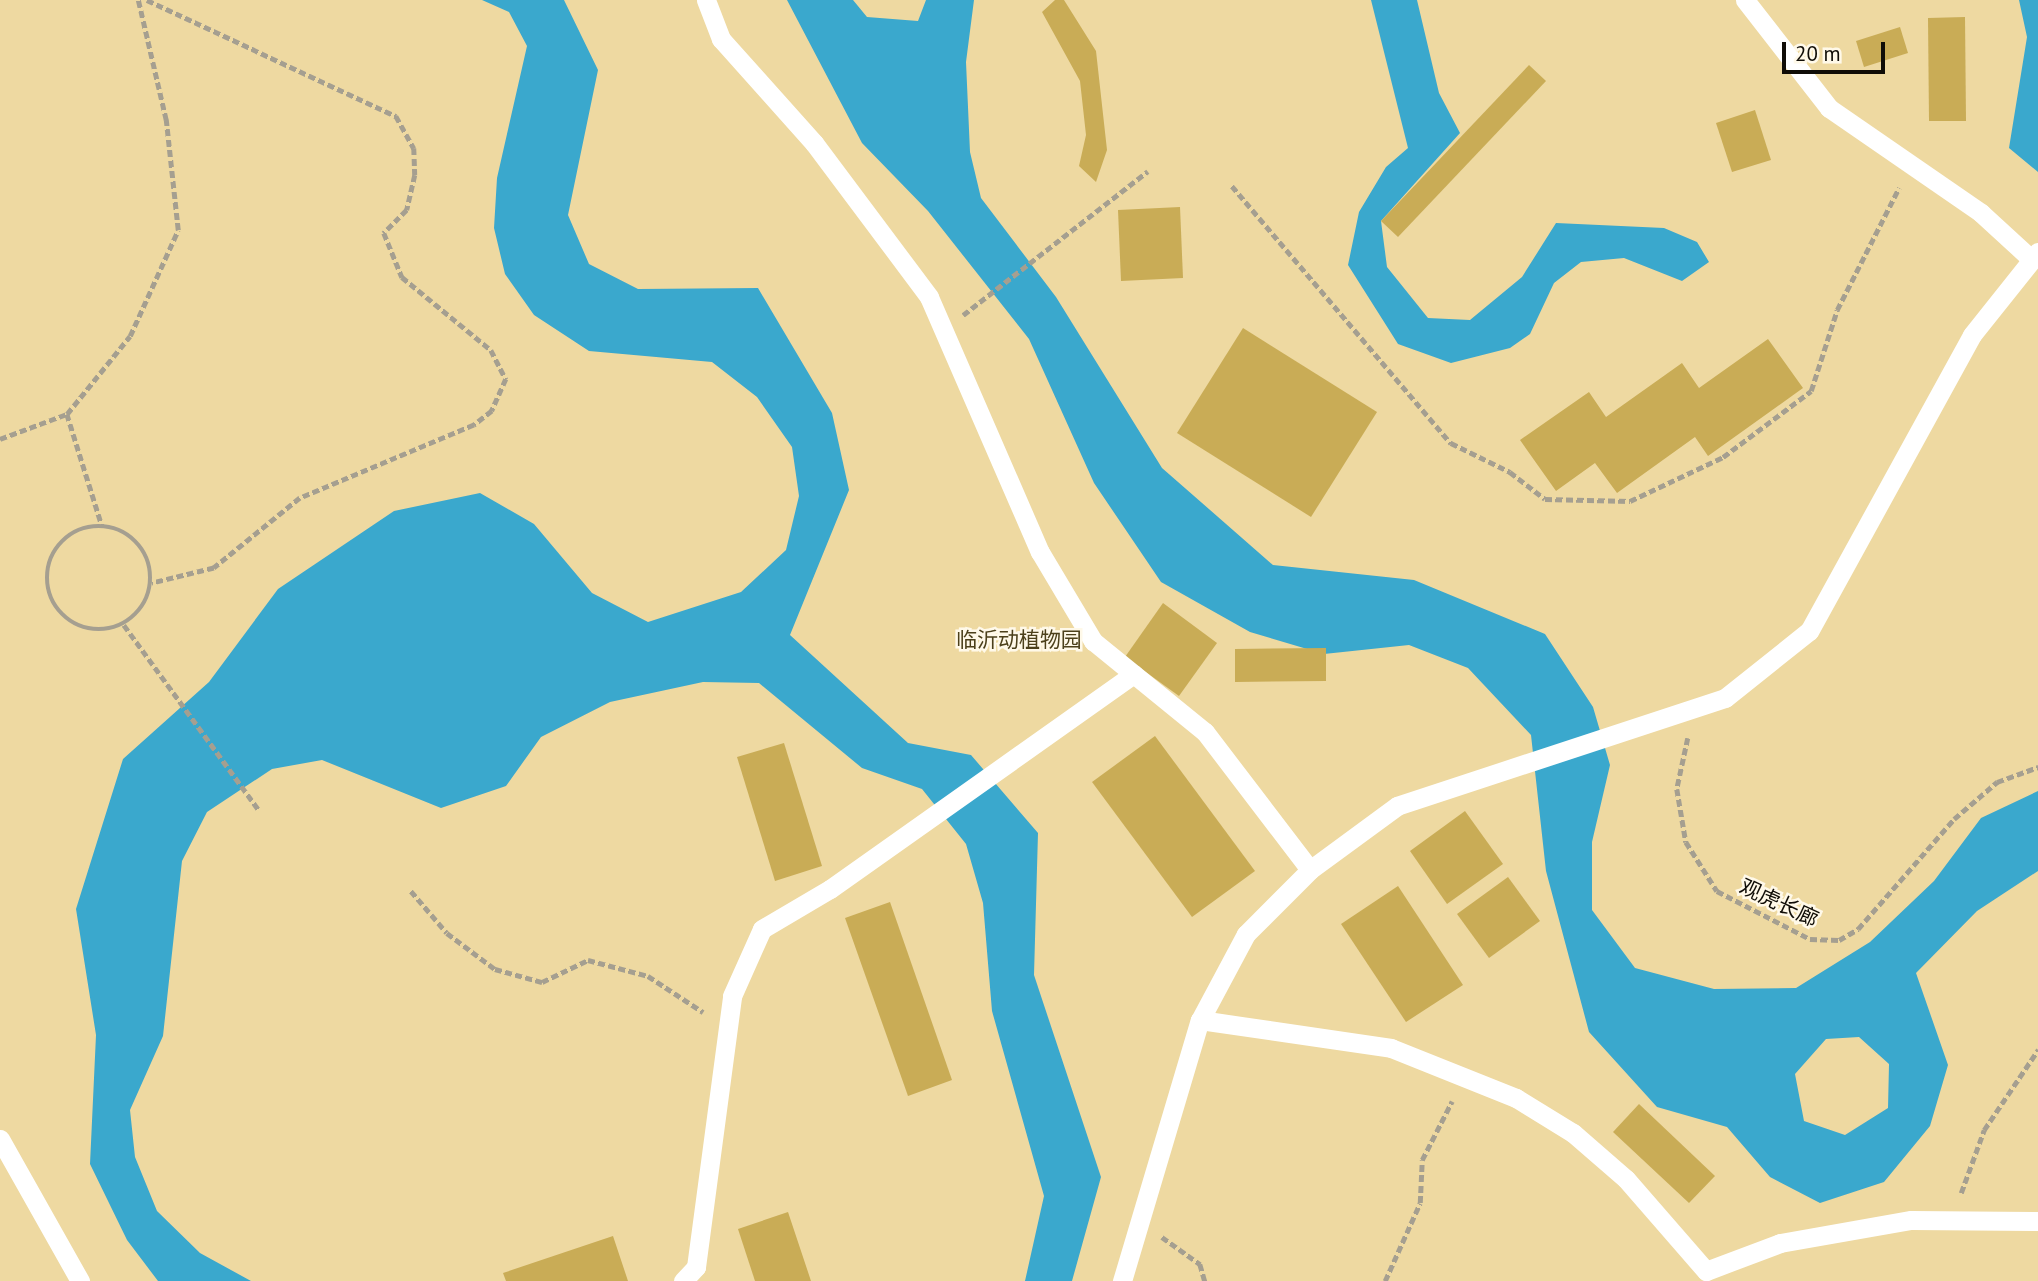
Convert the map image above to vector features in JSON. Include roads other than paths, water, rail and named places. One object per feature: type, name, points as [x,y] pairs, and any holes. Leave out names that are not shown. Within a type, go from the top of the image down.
[{"type":"lane","points":[[706,0],[720,39],[814,143],[929,297],[1040,552],[1093,641],[1205,732],[1310,870]]},
{"type":"lane","points":[[1122,1281],[1142,1227],[1200,1020],[1246,934],[1310,870],[1397,806],[1522,760],[1612,736],[1725,698],[1809,631],[1972,335],[2034,254],[1829,108],[1745,0]]},
{"type":"lane","points":[[683,1281],[696,1267],[732,996],[762,929],[927,821],[1134,674]]},
{"type":"lane","points":[[1200,1020],[1391,1048],[1467,1074],[1573,1133],[1626,1180],[1700,1276],[1780,1243],[1911,1220],[2038,1221]]},
{"type":"lane","points":[[0,1139],[80,1281]]},
{"type":"water","points":[[482,0],[564,0],[598,70],[568,215],[589,264],[638,289],[758,288],[832,413],[849,490],[790,635],[908,743],[971,755],[1038,833],[1034,975],[1101,1177],[1072,1281],[1025,1281],[1044,1196],[992,1011],[983,903],[966,844],[922,789],[862,768],[759,683],[703,682],[610,702],[541,737],[506,786],[441,808],[322,760],[272,769],[207,812],[182,861],[163,1036],[130,1110],[135,1157],[157,1211],[200,1253],[251,1281],[158,1281],[127,1240],[90,1164],[96,1035],[76,909],[123,759],[209,682],[278,589],[394,511],[480,493],[534,524],[592,593],[648,622],[741,592],[786,550],[799,496],[792,447],[757,397],[712,362],[589,351],[534,315],[505,274],[494,228],[497,178],[527,46],[509,12]]},
{"type":"water","points":[[787,0],[853,0],[867,17],[918,21],[926,0],[974,0],[966,62],[970,152],[981,198],[1056,297],[1162,468],[1273,565],[1414,580],[1545,634],[1593,707],[1610,765],[1592,842],[1592,910],[1635,968],[1714,989],[1796,988],[1870,942],[1934,881],[1981,818],[2038,791],[2038,871],[1977,911],[1916,973],[1948,1065],[1930,1126],[1884,1182],[1820,1203],[1770,1177],[1727,1127],[1657,1107],[1589,1032],[1546,871],[1531,735],[1468,668],[1409,645],[1324,654],[1250,632],[1161,582],[1094,483],[1029,339],[928,211],[862,143]],"holes":[[[1859,1037],[1889,1064],[1888,1108],[1845,1135],[1804,1121],[1795,1074],[1826,1039]]]},
{"type":"water","points":[[1371,0],[1417,0],[1439,93],[1460,133],[1381,221],[1387,267],[1428,318],[1470,320],[1522,277],[1556,223],[1664,228],[1697,242],[1709,262],[1682,281],[1624,258],[1581,262],[1554,283],[1530,334],[1510,348],[1451,363],[1398,344],[1348,265],[1359,212],[1386,167],[1408,148]]},
{"type":"water","points":[[2019,0],[2038,0],[2038,172],[2009,148],[2027,37]]},
{"type":"park label","name":"临沂动植物园","points":[[1019,640]]}]
